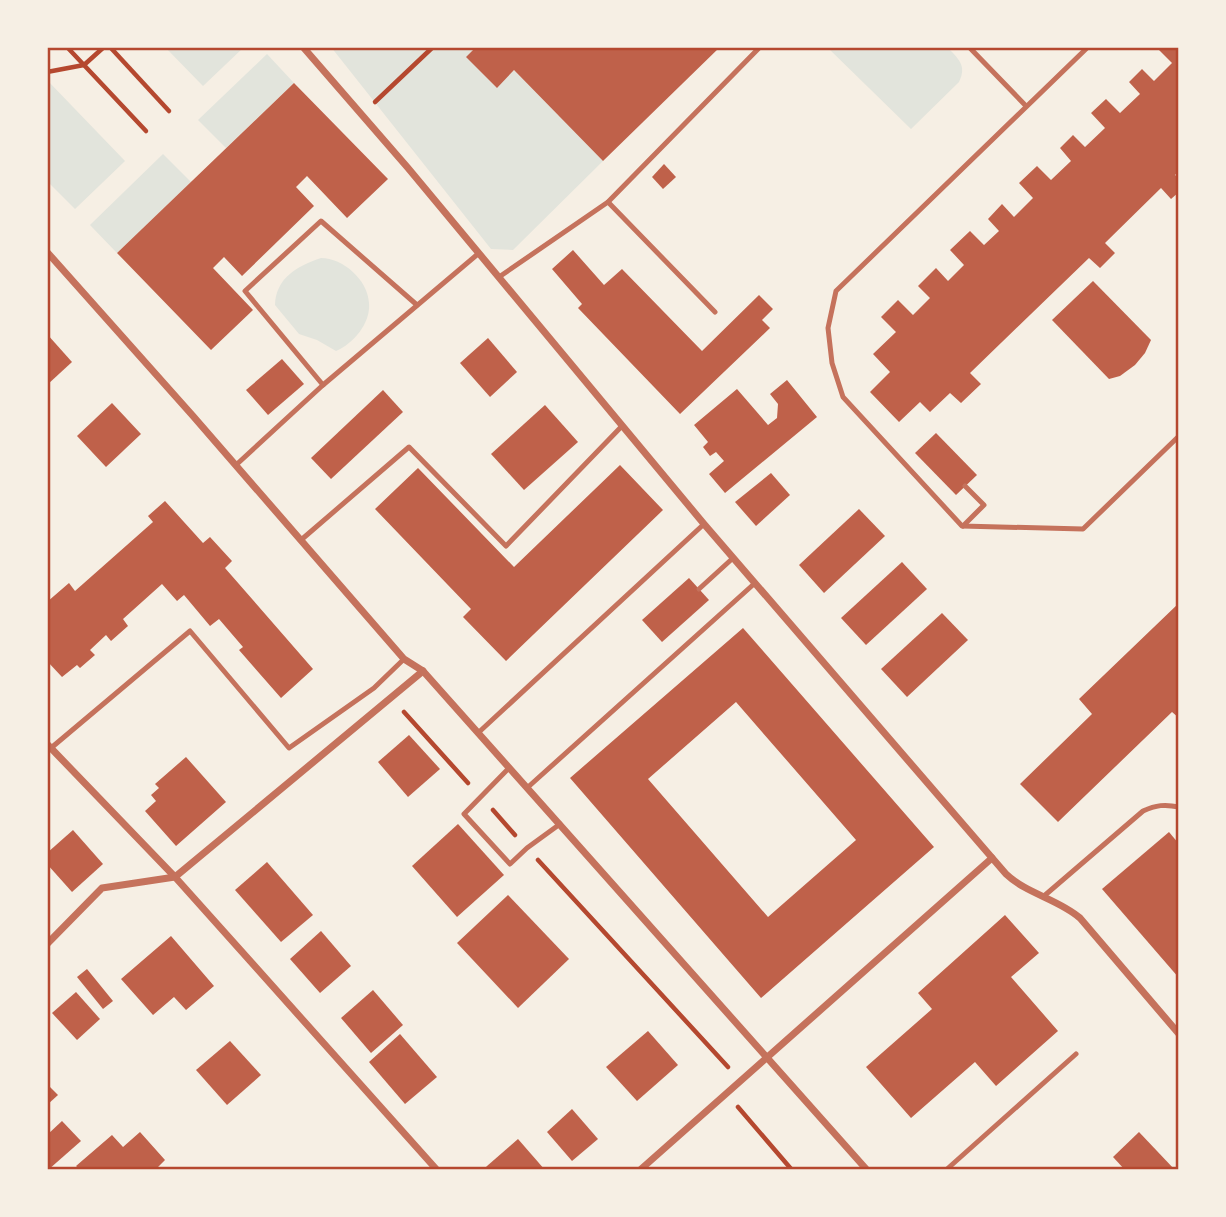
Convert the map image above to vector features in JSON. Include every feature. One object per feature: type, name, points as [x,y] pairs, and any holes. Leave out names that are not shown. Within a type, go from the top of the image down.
[{"type":"street","points":[[303,47],[479,253],[704,524],[992,858],[1015,882],[1063,905],[1080,918],[1178,1030]]},
{"type":"street","points":[[47,252],[404,659],[423,671],[867,1170]]},
{"type":"street","points":[[47,944],[102,888],[175,877],[423,671]]},
{"type":"street","points":[[49,746],[175,877],[438,1170]]},
{"type":"street","points":[[639,1170],[650,1166],[726,1093],[992,858]]},
{"type":"lane","points":[[499,277],[608,202],[760,47]]},
{"type":"lane","points":[[969,47],[1026,106]]},
{"type":"lane","points":[[1088,47],[836,291],[828,328],[832,363],[843,397],[962,526],[1083,529],[1179,436]]},
{"type":"lane","points":[[608,202],[715,312]]},
{"type":"lane","points":[[323,385],[245,291],[321,221],[417,305]]},
{"type":"lane","points":[[236,465],[323,385],[479,253]]},
{"type":"lane","points":[[301,540],[408,447],[506,546],[622,426]]},
{"type":"lane","points":[[962,526],[984,505],[965,486]]},
{"type":"lane","points":[[478,733],[704,524]]},
{"type":"lane","points":[[699,589],[733,558]]},
{"type":"lane","points":[[527,788],[755,583]]},
{"type":"lane","points":[[49,746],[190,631],[289,748],[374,688],[404,659]]},
{"type":"lane","points":[[509,768],[464,814],[473,824],[510,864],[560,824]]},
{"type":"lane","points":[[1044,896],[1143,811],[1166,804],[1179,807]]},
{"type":"lane","points":[[946,1170],[1076,1054]]},
{"type":"path","points":[[67,47],[146,131]]},
{"type":"path","points":[[47,72],[84,65],[104,47]]},
{"type":"path","points":[[110,47],[169,111]]},
{"type":"path","points":[[362,115],[433,47]]},
{"type":"path","points":[[391,697],[728,1066],[726,1093],[789,1168]]},
{"type":"shaded area","points":[[165,47],[244,47],[203,86]]},
{"type":"shaded area","points":[[331,47],[476,47],[467,57],[496,87],[514,70],[603,161],[513,250],[491,249]]},
{"type":"shaded area","points":[[827,47],[947,47],[960,63],[962,71],[959,82],[911,129]]},
{"type":"shaded area","points":[[267,54],[294,83],[226,148],[198,120]]},
{"type":"shaded area","points":[[47,80],[125,161],[75,209],[47,181]]},
{"type":"shaded area","points":[[163,154],[191,182],[117,253],[90,225]]},
{"type":"shaded area","points":[[321,258],[346,266],[359,279],[368,294],[369,311],[364,325],[349,343],[336,351],[299,334],[275,305],[279,287],[289,274]]},
{"type":"building","points":[[476,47],[720,47],[603,161],[514,70],[497,88],[466,57]]},
{"type":"building","points":[[1156,47],[1179,47],[1179,171],[1175,175],[1179,178],[1179,192],[1171,199],[1161,188],[1105,243],[1115,253],[1100,268],[1089,258],[970,373],[981,384],[961,403],[950,393],[930,412],[920,402],[899,422],[870,392],[890,372],[873,354],[896,332],[881,317],[898,300],[913,315],[930,298],[918,286],[936,268],[948,281],[964,265],[950,250],[970,231],[984,245],[999,231],[988,219],[1002,204],[1014,217],[1033,198],[1019,183],[1037,166],[1051,180],[1071,161],[1060,148],[1073,135],[1085,147],[1105,128],[1091,113],[1106,99],[1120,113],[1140,94],[1129,82],[1142,69],[1154,81],[1172,63]]},
{"type":"building","points":[[294,83],[388,179],[347,218],[307,176],[296,187],[314,206],[242,276],[224,257],[213,268],[253,310],[211,350],[117,253]]},
{"type":"building","points":[[664,164],[676,177],[663,189],[652,177]]},
{"type":"building","points":[[573,250],[604,285],[622,269],[702,351],[759,295],[773,309],[762,320],[770,328],[680,414],[578,308],[582,304],[552,269]]},
{"type":"building","points":[[1093,281],[1151,340],[1135,365],[1120,376],[1109,379],[1052,320]]},
{"type":"building","points":[[47,334],[72,362],[47,385]]},
{"type":"building","points":[[488,338],[517,372],[490,397],[460,363]]},
{"type":"building","points":[[282,359],[304,384],[268,415],[246,390]]},
{"type":"building","points":[[787,380],[817,417],[725,493],[709,474],[724,461],[716,452],[710,456],[703,447],[708,442],[694,425],[737,389],[768,425],[777,418],[778,404],[770,394]]},
{"type":"building","points":[[383,390],[403,412],[331,479],[311,458]]},
{"type":"building","points":[[112,403],[141,434],[106,467],[77,436]]},
{"type":"building","points":[[545,405],[578,442],[524,490],[491,454]]},
{"type":"building","points":[[936,433],[977,475],[956,495],[915,453]]},
{"type":"building","points":[[620,465],[663,510],[506,661],[463,617],[471,609],[375,509],[418,468],[514,567]]},
{"type":"building","points":[[771,473],[790,495],[756,526],[735,502]]},
{"type":"building","points":[[165,501],[203,543],[210,537],[232,561],[225,568],[313,669],[281,698],[239,650],[243,647],[219,619],[210,626],[184,595],[177,601],[162,584],[123,619],[128,626],[111,641],[106,635],[90,650],[95,655],[80,668],[77,665],[62,677],[47,661],[47,602],[69,583],[75,591],[153,522],[148,516]]},
{"type":"building","points":[[859,509],[885,536],[824,593],[799,565]]},
{"type":"building","points":[[902,562],[927,589],[866,645],[841,618]]},
{"type":"building","points":[[689,578],[709,600],[662,642],[642,620]]},
{"type":"building","points":[[1179,603],[1179,718],[1172,712],[1058,822],[1020,784],[1092,714],[1079,699]]},
{"type":"building","points":[[942,613],[968,640],[907,697],[881,669]]},
{"type":"building","points":[[743,628],[934,847],[761,998],[570,778]],"holes":[[[736,702],[856,840],[768,917],[648,779]]]},
{"type":"building","points":[[409,735],[440,769],[408,797],[378,762]]},
{"type":"building","points":[[186,757],[226,802],[176,846],[145,811],[156,801],[151,795],[159,788],[155,784]]},
{"type":"building","points":[[458,824],[504,875],[457,917],[412,866]]},
{"type":"building","points":[[73,830],[103,864],[72,892],[47,864],[47,853]]},
{"type":"building","points":[[1169,832],[1179,844],[1179,978],[1102,889]]},
{"type":"building","points":[[267,862],[313,915],[281,942],[235,890]]},
{"type":"building","points":[[508,895],[569,959],[518,1008],[457,943]]},
{"type":"building","points":[[1005,915],[1039,953],[1011,977],[1058,1031],[996,1086],[975,1062],[911,1118],[866,1067],[932,1009],[918,993]]},
{"type":"building","points":[[321,931],[351,966],[320,993],[290,959]]},
{"type":"building","points":[[171,936],[214,986],[186,1010],[174,997],[153,1015],[121,979]]},
{"type":"building","points":[[87,969],[113,1001],[103,1009],[77,977]]},
{"type":"building","points":[[373,990],[403,1025],[371,1053],[341,1018]]},
{"type":"building","points":[[76,992],[100,1019],[77,1040],[52,1013]]},
{"type":"building","points":[[648,1031],[678,1065],[637,1101],[606,1067]]},
{"type":"building","points":[[400,1034],[437,1077],[405,1104],[369,1062]]},
{"type":"building","points":[[230,1041],[261,1075],[227,1105],[196,1070]]},
{"type":"building","points":[[47,1084],[58,1095],[47,1105]]},
{"type":"building","points":[[572,1109],[598,1139],[572,1161],[547,1132]]},
{"type":"building","points":[[62,1121],[81,1141],[48,1170],[47,1135]]},
{"type":"building","points":[[140,1132],[165,1160],[155,1170],[80,1170],[76,1166],[112,1135],[123,1147]]},
{"type":"building","points":[[1139,1132],[1175,1170],[1125,1170],[1113,1157]]},
{"type":"building","points":[[518,1139],[545,1170],[483,1170],[487,1166]]}]
